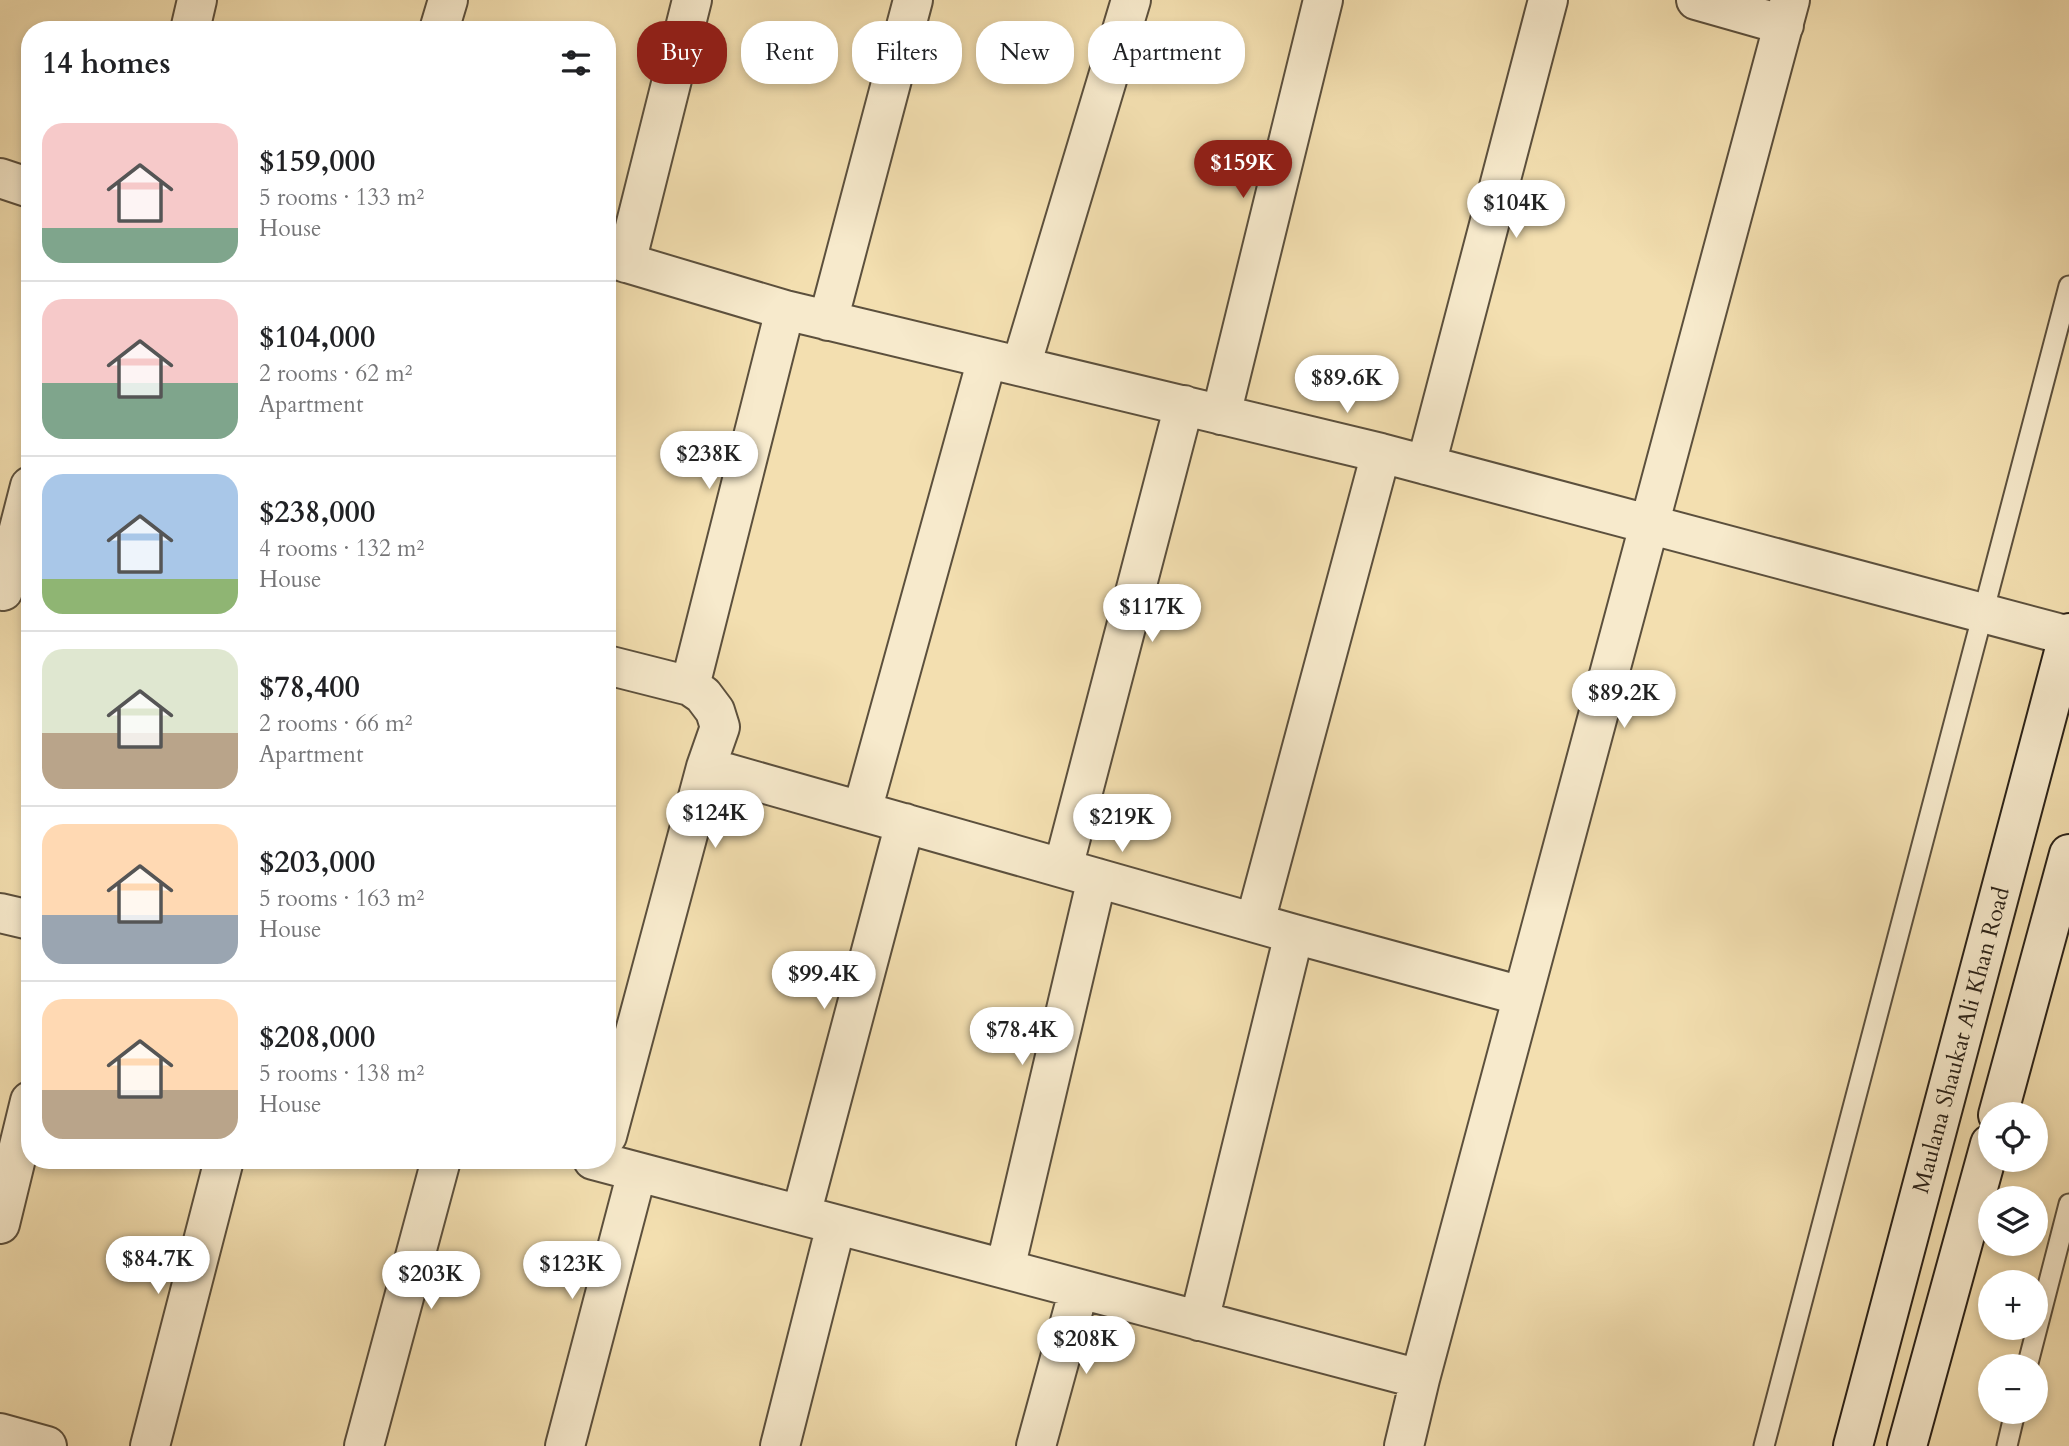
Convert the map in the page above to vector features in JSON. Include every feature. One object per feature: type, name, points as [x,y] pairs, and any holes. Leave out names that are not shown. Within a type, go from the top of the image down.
[{"type":"street","points":[[192,21],[197,0]]},
{"type":"street","points":[[442,21],[449,0]]},
{"type":"street","points":[[692,0],[617,260],[785,310],[1381,453],[2069,635]]},
{"type":"street","points":[[828,321],[913,0]]},
{"type":"street","points":[[862,811],[1004,363],[1130,0]]},
{"type":"street","points":[[1221,415],[1323,0]]},
{"type":"street","points":[[1426,466],[1548,0]]},
{"type":"street","points":[[1404,1446],[1522,996],[1787,12],[1696,0]]},
{"type":"street","points":[[0,178],[21,185]]},
{"type":"street","points":[[690,686],[785,310]]},
{"type":"street","points":[[1005,1269],[1080,873],[1184,405]]},
{"type":"street","points":[[1255,922],[1381,453]]},
{"type":"street","points":[[11,593],[21,537]]},
{"type":"street","name":"Maulana Shaukat Ali Khan Road","points":[[1853,1446],[2069,635]]},
{"type":"street","points":[[616,668],[690,686],[704,695],[715,711],[719,727],[616,1084]]},
{"type":"street","points":[[706,767],[1522,996]]},
{"type":"street","points":[[780,1446],[818,1220],[905,823]]},
{"type":"street","points":[[2002,1102],[2061,915],[2069,854]]},
{"type":"street","points":[[0,913],[21,918]]},
{"type":"street","points":[[1199,1321],[1294,934]]},
{"type":"street","points":[[0,1224],[21,1138]]},
{"type":"street","points":[[616,1163],[636,1172],[1420,1379]]},
{"type":"street","points":[[150,1446],[222,1169]]},
{"type":"street","points":[[364,1446],[439,1169]]},
{"type":"street","points":[[565,1446],[636,1172]]},
{"type":"street","points":[[1915,1444],[1983,1172]]},
{"type":"street","points":[[1036,1446],[1079,1289]]},
{"type":"street","points":[[0,1433],[47,1446]]},
{"type":"lane","points":[[1764,1446],[2069,286]]},
{"type":"lane","points":[[2030,1354],[2069,1204]]},
{"type":"lane","points":[[2007,1446],[2012,1424]]}]
